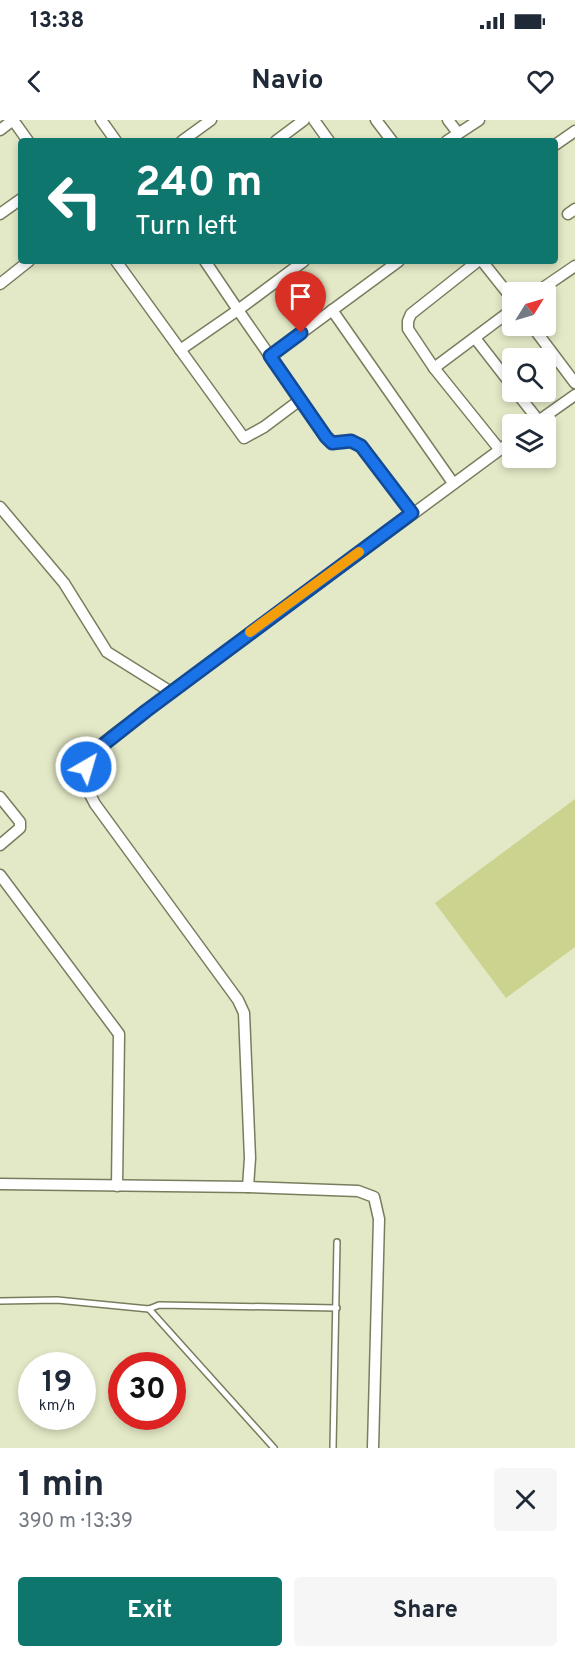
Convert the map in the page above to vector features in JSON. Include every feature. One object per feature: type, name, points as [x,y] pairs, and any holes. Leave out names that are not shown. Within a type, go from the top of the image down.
[{"type":"street","points":[[0,130],[13,120],[26,138]]},
{"type":"street","points":[[186,138],[211,120]]},
{"type":"street","points":[[280,138],[304,120]]},
{"type":"street","points":[[314,120],[327,138]]},
{"type":"street","points":[[376,120],[390,138]]},
{"type":"street","points":[[448,120],[458,133]]},
{"type":"street","points":[[451,138],[479,120]]},
{"type":"street","points":[[103,121],[115,138]]},
{"type":"street","points":[[558,143],[575,131]]},
{"type":"street","points":[[0,214],[18,201]]},
{"type":"street","points":[[0,284],[25,264]]},
{"type":"street","points":[[118,264],[244,438],[264,427],[300,400]]},
{"type":"street","points":[[207,264],[332,443],[351,441],[361,446],[412,513]]},
{"type":"street","points":[[180,350],[299,264]]},
{"type":"street","points":[[270,356],[395,264]]},
{"type":"street","points":[[248,1187],[250,1158],[244,1013],[238,1000],[115,835],[95,804],[86,783],[86,767],[99,748],[171,692],[500,450],[434,368],[408,329],[411,314],[476,264]]},
{"type":"street","points":[[483,264],[502,287]]},
{"type":"street","points":[[552,282],[575,266]]},
{"type":"street","points":[[332,310],[453,483]]},
{"type":"street","points":[[434,368],[502,317]]},
{"type":"street","points":[[540,336],[575,383]]},
{"type":"street","points":[[475,338],[502,373]]},
{"type":"street","points":[[549,414],[575,394]]},
{"type":"street","points":[[0,507],[69,590],[107,652],[171,692]]},
{"type":"street","points":[[0,797],[20,822],[20,828],[0,844]]},
{"type":"street","points":[[0,874],[118,1034],[117,1186]]},
{"type":"street","points":[[0,1185],[248,1187],[358,1191],[374,1197],[379,1219],[373,1448]]},
{"type":"lane","points":[[333,1448],[337,1242]]},
{"type":"lane","points":[[0,1301],[57,1300],[149,1309],[159,1305],[337,1308]]},
{"type":"lane","points":[[149,1309],[274,1448]]},
{"type":"green space","points":[[575,799],[575,947],[506,998],[435,903]]},
{"type":"slow traffic","points":[[250,632],[359,552]]},
{"type":"route","points":[[86,767],[99,748],[146,711],[412,513],[361,446],[351,441],[332,443],[326,437],[270,356],[301,333]]}]
